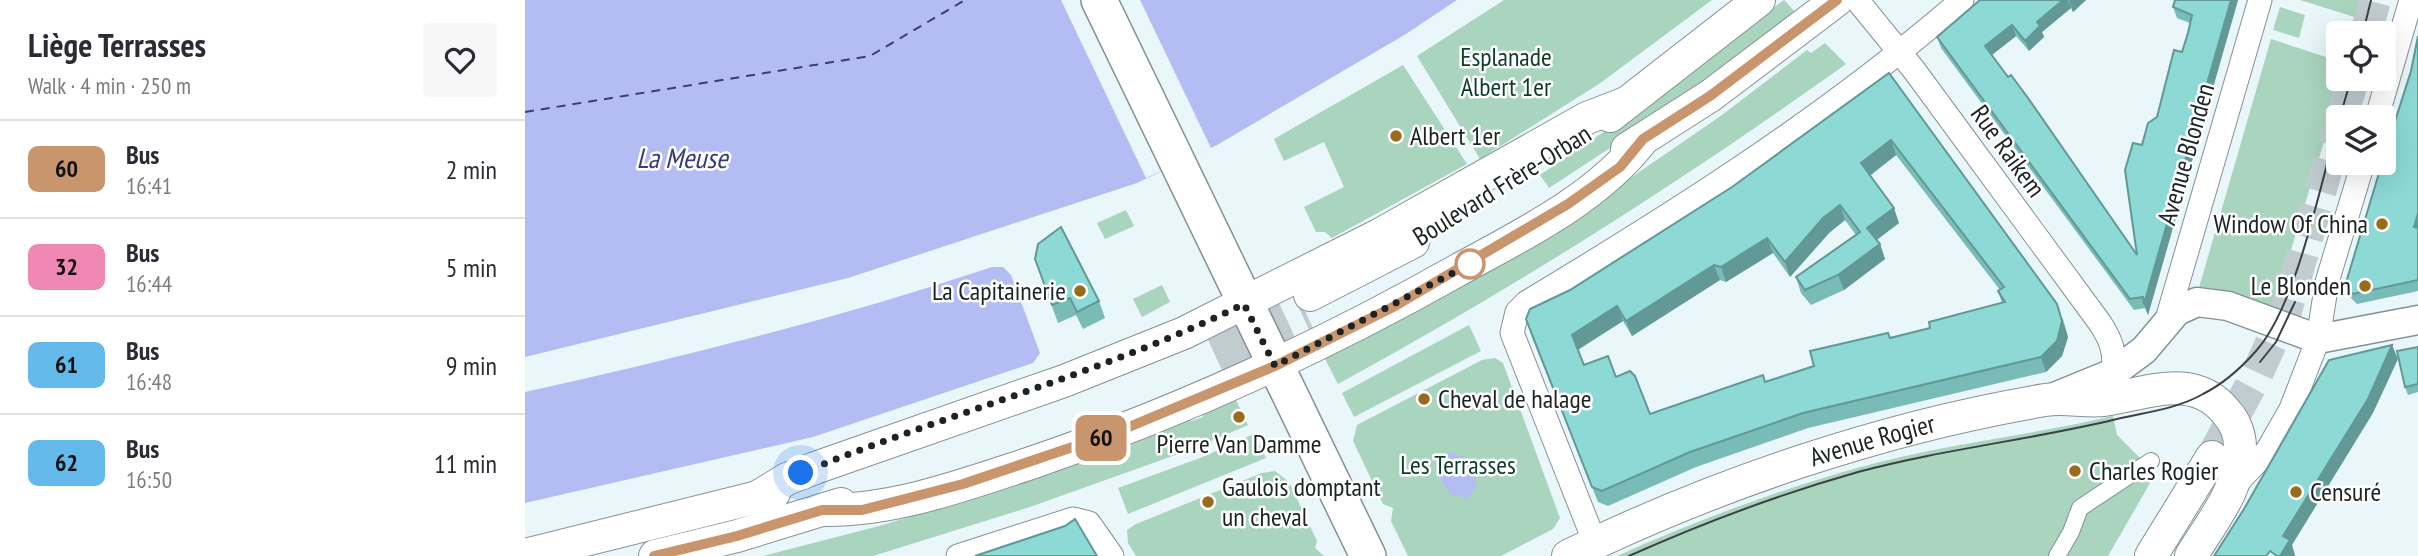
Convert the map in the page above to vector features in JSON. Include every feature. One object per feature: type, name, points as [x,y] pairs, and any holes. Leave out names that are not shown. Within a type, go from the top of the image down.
[{"type":"main road","points":[[1099,0],[1244,304],[1369,556]]},
{"type":"main road","name":"Boulevard Frère-Orban","points":[[1759,0],[1582,138],[1513,184],[1361,270],[1305,313],[1440,259],[1643,139],[1710,96],[1837,0]]},
{"type":"main road","points":[[756,498],[787,479],[815,468],[1075,377],[1184,333],[1379,235],[1587,118],[1626,103]]},
{"type":"main road","points":[[822,510],[875,508],[1000,473],[1117,432],[1275,366],[1395,306],[1532,227],[1606,178],[1643,139]]},
{"type":"main road","points":[[525,555],[756,498],[865,467],[1215,355],[1060,433],[737,536],[655,556]]},
{"type":"main road","points":[[2050,399],[2102,400],[2155,388],[2181,387],[2200,393],[2223,407],[2238,432],[2241,445],[2234,486],[2191,556]]},
{"type":"main road","name":"Avenue Rogier","points":[[1581,550],[1761,476],[1853,446],[2050,399]]},
{"type":"main road","points":[[2151,556],[2212,457]]},
{"type":"street","name":"Rue Raikem","points":[[1857,0],[1900,52],[2110,339]]},
{"type":"street","points":[[1581,550],[1512,333],[1517,312],[1527,302],[1739,171],[1900,52],[1962,0]]},
{"type":"street","name":"Avenue Blonden","points":[[2166,323],[2260,0]]},
{"type":"street","points":[[2380,105],[2411,0]]},
{"type":"street","points":[[2234,486],[2267,451],[2291,409],[2318,339],[2327,282],[2359,175]]},
{"type":"street","name":"Avenue Rogier","points":[[2050,399],[2113,373],[2144,350],[2166,323],[2186,306],[2212,302],[2276,321],[2318,339]]},
{"type":"street","points":[[2318,339],[2418,320]]},
{"type":"street","points":[[2110,339],[2125,349],[2144,350]]},
{"type":"street","points":[[2110,339],[2116,358],[2113,373]]},
{"type":"street","points":[[2057,556],[2071,532],[2080,508],[2151,461]]},
{"type":"street","points":[[958,556],[1073,519],[1089,523],[1112,556]]},
{"type":"green space","name":"Esplanade Albert 1er","points":[[1504,0],[1712,0],[1599,84],[1480,159],[1417,56]]},
{"type":"green space","points":[[1784,0],[1797,14],[1633,133],[1549,188],[1540,175],[1639,108]]},
{"type":"green space","points":[[2300,0],[2366,0],[2361,19]]},
{"type":"green space","points":[[2280,7],[2305,15],[2299,38],[2273,30]]},
{"type":"green space","points":[[2271,39],[2326,57],[2326,91],[2339,91],[2335,105],[2326,105],[2326,135],[2274,306],[2265,322],[2196,298]]},
{"type":"green space","points":[[1825,43],[1846,64],[1723,150],[1597,232],[1533,272],[1338,384],[1324,357],[1619,186],[1722,115],[1807,50],[1811,53]]},
{"type":"green space","name":"Esplanade Albert 1er","points":[[1403,65],[1467,164],[1332,238],[1325,232],[1316,232],[1304,207],[1344,187],[1324,142],[1284,161],[1274,139]]},
{"type":"green space","points":[[1126,210],[1134,226],[1105,239],[1097,223]]},
{"type":"green space","points":[[1162,285],[1170,302],[1142,317],[1133,299]]},
{"type":"green space","points":[[1469,325],[1481,351],[1354,417],[1342,393]]},
{"type":"green space","name":"Les Terrasses","points":[[1495,358],[1503,363],[1560,518],[1553,529],[1501,556],[1408,556],[1391,521],[1393,508],[1383,504],[1353,441],[1357,425],[1482,360]]},
{"type":"green space","points":[[1235,398],[1248,425],[1195,448],[1030,507],[873,556],[763,556],[879,526],[1036,479],[1190,417],[1191,421],[1203,417],[1202,412]]},
{"type":"green space","points":[[2113,416],[2117,435],[2151,469],[2153,478],[2108,556],[1617,556],[1735,508],[1857,468],[1920,453]]},
{"type":"green space","points":[[1254,434],[1266,458],[1128,514],[1118,488],[1200,458]]},
{"type":"green space","points":[[1275,471],[1289,482],[1317,541],[1315,548],[1324,556],[1136,556],[1128,543],[1127,530],[1136,524],[1262,473]]},
{"type":"water","name":"La Meuse","points":[[525,0],[1457,0],[1406,34],[1217,145],[1137,183],[848,278],[525,357]]},
{"type":"water","points":[[992,267],[1003,267],[1011,275],[1040,353],[1033,363],[813,437],[525,503],[525,392],[760,336]]},
{"type":"water","points":[[1451,452],[1462,455],[1475,471],[1476,487],[1467,499],[1457,495],[1453,497],[1441,481],[1438,466],[1443,464],[1443,456]]},
{"type":"pier","points":[[1061,0],[1140,0],[1211,148],[1146,178]]},
{"type":"building","points":[[1980,0],[2063,0],[2037,22],[2040,26],[2025,41],[2012,25],[1985,46],[2028,98],[2137,255],[2125,170],[2133,143],[2142,145],[2148,123],[2157,117],[2174,50],[2182,52],[2188,33],[2192,15],[2173,7],[2175,0],[2231,0],[2144,304],[2143,297],[2130,299],[1937,37]]},
{"type":"building","points":[[2418,36],[2418,213],[2414,227],[2418,228],[2418,280],[2353,294],[2345,286],[2378,175],[2396,175],[2396,118],[2411,71]]},
{"type":"building","points":[[1889,73],[2057,304],[2062,321],[2057,341],[2041,357],[1803,413],[1690,452],[1602,491],[1592,487],[1526,319],[1530,309],[1570,290],[1732,187]],"holes":[[[1891,140],[2004,287],[1998,291],[2005,302],[1929,322],[1930,328],[1890,338],[1888,333],[1810,351],[1814,366],[1765,382],[1763,375],[1650,414],[1635,376],[1630,371],[1616,377],[1608,356],[1584,365],[1572,335],[1617,306],[1626,321],[1714,265],[1721,267],[1767,238],[1785,262],[1823,218],[1840,205],[1860,232],[1796,277],[1805,290],[1838,275],[1880,244],[1867,228],[1894,208],[1861,163]]]},
{"type":"building","points":[[1061,227],[1099,301],[1077,312],[1070,298],[1052,305],[1035,259],[1038,244]]},
{"type":"building","points":[[2392,345],[2368,399],[2283,536],[2290,540],[2280,556],[2270,551],[2266,556],[2214,556],[2329,360]]},
{"type":"building","points":[[2418,347],[2418,384],[2405,387],[2397,351]]},
{"type":"building","points":[[1075,519],[1097,556],[975,556],[1065,526]]},
{"type":"ferry route","points":[[525,112],[870,56],[965,0]]},
{"type":"tunnel","points":[[2369,21],[2375,0]]},
{"type":"tunnel","points":[[2345,105],[2350,91]]},
{"type":"tunnel","points":[[2212,457],[2256,376],[2286,311],[2326,172]]},
{"type":"tunnel","points":[[1209,342],[1299,300]]},
{"type":"tunnel","points":[[1221,368],[1312,326]]},
{"type":"tram line","points":[[2366,21],[2371,0]]},
{"type":"tram line","points":[[2343,105],[2348,91]]},
{"type":"tram line","points":[[1629,556],[1742,510],[1858,472],[2161,409],[2183,403],[2210,390],[2244,363],[2271,331],[2284,305],[2306,243],[2326,168]]},
{"type":"tram line","points":[[2260,362],[2276,342],[2295,302]]},
{"type":"bus line","name":"60","points":[[654,556],[737,536],[822,510],[862,510],[945,490],[1117,432],[1275,366],[1395,306],[1568,204],[1620,167],[1643,139],[1710,96],[1837,0]]},
{"type":"place","name":"Albert 1er","points":[[1396,136]]},
{"type":"place","name":"Window Of China","points":[[2382,224]]},
{"type":"place","name":"Le Blonden","points":[[2365,286]]},
{"type":"place","name":"La Capitainerie","points":[[1080,291]]},
{"type":"place","name":"Cheval de halage","points":[[1424,399]]},
{"type":"place","name":"Pierre Van Damme","points":[[1239,417]]},
{"type":"place","name":"Charles Rogier","points":[[2075,471]]},
{"type":"place","name":"Censuré","points":[[2296,492]]},
{"type":"place","name":"Gaulois domptant un cheval","points":[[1208,502]]},
{"type":"route","points":[[801,473],[1064,381],[1184,333],[1244,304],[1275,366],[1379,314],[1470,264]]}]
